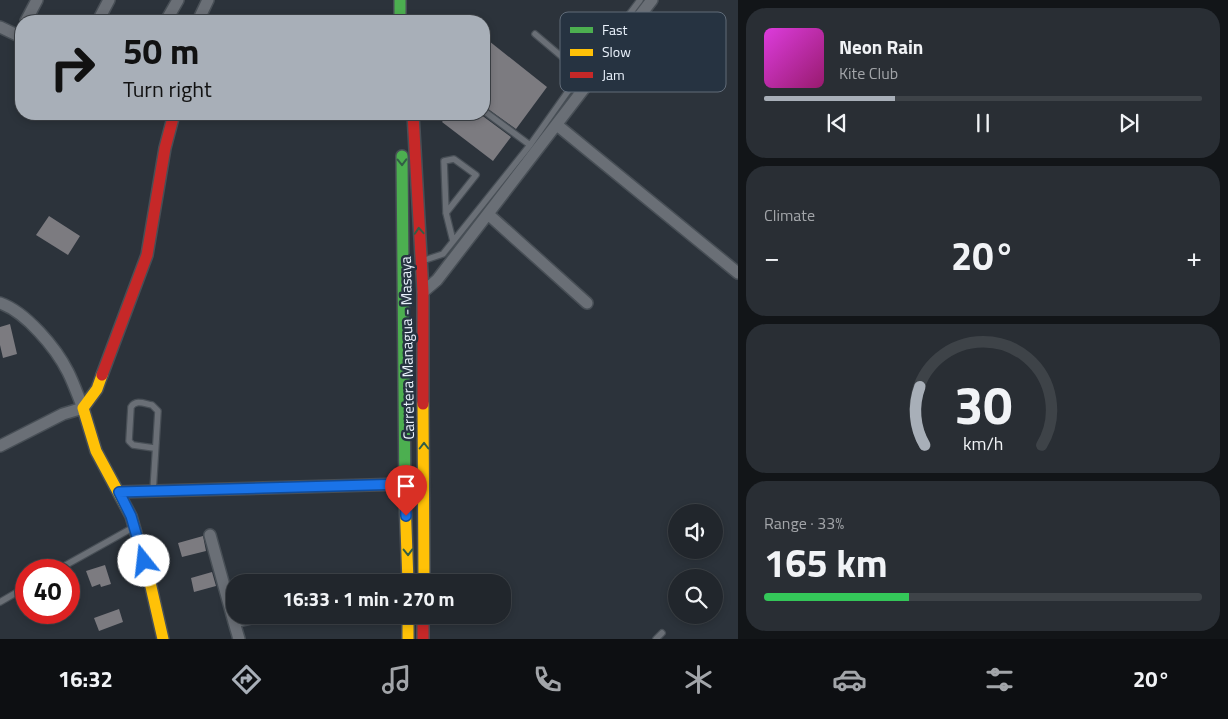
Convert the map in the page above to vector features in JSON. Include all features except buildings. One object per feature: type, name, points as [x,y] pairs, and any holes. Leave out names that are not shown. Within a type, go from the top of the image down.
[{"type":"main road","points":[[400,0],[400,15]]},
{"type":"main road","points":[[163,639],[149,578],[131,516],[96,451],[83,408],[97,389],[147,255],[165,148],[172,120]]},
{"type":"main road","name":"Carretera Managua - Masaya","points":[[413,120],[423,292],[424,574]]},
{"type":"main road","name":"Carretera Managua - Masaya","points":[[401,141],[408,574]]},
{"type":"main road","points":[[408,624],[408,639]]},
{"type":"main road","points":[[423,624],[423,639]]},
{"type":"street","points":[[29,15],[38,0]]},
{"type":"street","points":[[101,15],[109,0]]},
{"type":"street","points":[[169,15],[178,0]]},
{"type":"street","points":[[201,15],[208,0]]},
{"type":"street","points":[[643,12],[652,0]]},
{"type":"street","points":[[0,27],[15,32]]},
{"type":"street","points":[[423,292],[437,280],[583,92]]},
{"type":"street","points":[[558,125],[738,273]]},
{"type":"street","points":[[488,214],[586,302]]},
{"type":"street","points":[[0,303],[24,317],[47,342],[68,372],[83,408],[63,414],[1,443]]},
{"type":"street","points":[[119,492],[405,484]]},
{"type":"street","points":[[210,536],[226,593]]},
{"type":"street","points":[[235,624],[239,639]]},
{"type":"lane","points":[[631,12],[640,0]]},
{"type":"lane","points":[[535,34],[560,55]]},
{"type":"lane","points":[[421,262],[443,254],[530,145],[568,92]]},
{"type":"lane","points":[[490,115],[530,145]]},
{"type":"lane","points":[[446,213],[476,175],[454,159],[444,162],[446,213],[452,241]]},
{"type":"lane","points":[[152,491],[158,412],[152,405],[137,402],[131,407],[129,441],[133,446],[154,448]]},
{"type":"lane","points":[[77,559],[134,527]]},
{"type":"lane","points":[[0,602],[15,593]]},
{"type":"lane","points":[[656,639],[662,633]]},
{"type":"traffic: fast","points":[[400,0],[400,15]]},
{"type":"traffic: fast","points":[[402,156],[405,500]]},
{"type":"traffic: slow","points":[[102,375],[97,389],[83,408],[96,451],[131,516],[149,578],[163,639]]},
{"type":"traffic: slow","points":[[423,404],[424,574]]},
{"type":"traffic: slow","points":[[405,500],[408,574]]},
{"type":"traffic: slow","points":[[408,624],[408,639]]},
{"type":"traffic: jam","points":[[102,375],[147,255],[165,148],[172,120]]},
{"type":"traffic: jam","points":[[413,120],[423,292],[423,404]]},
{"type":"traffic: jam","points":[[423,624],[423,639]]},
{"type":"route","points":[[144,561],[131,516],[119,492],[405,484],[406,516]]}]
